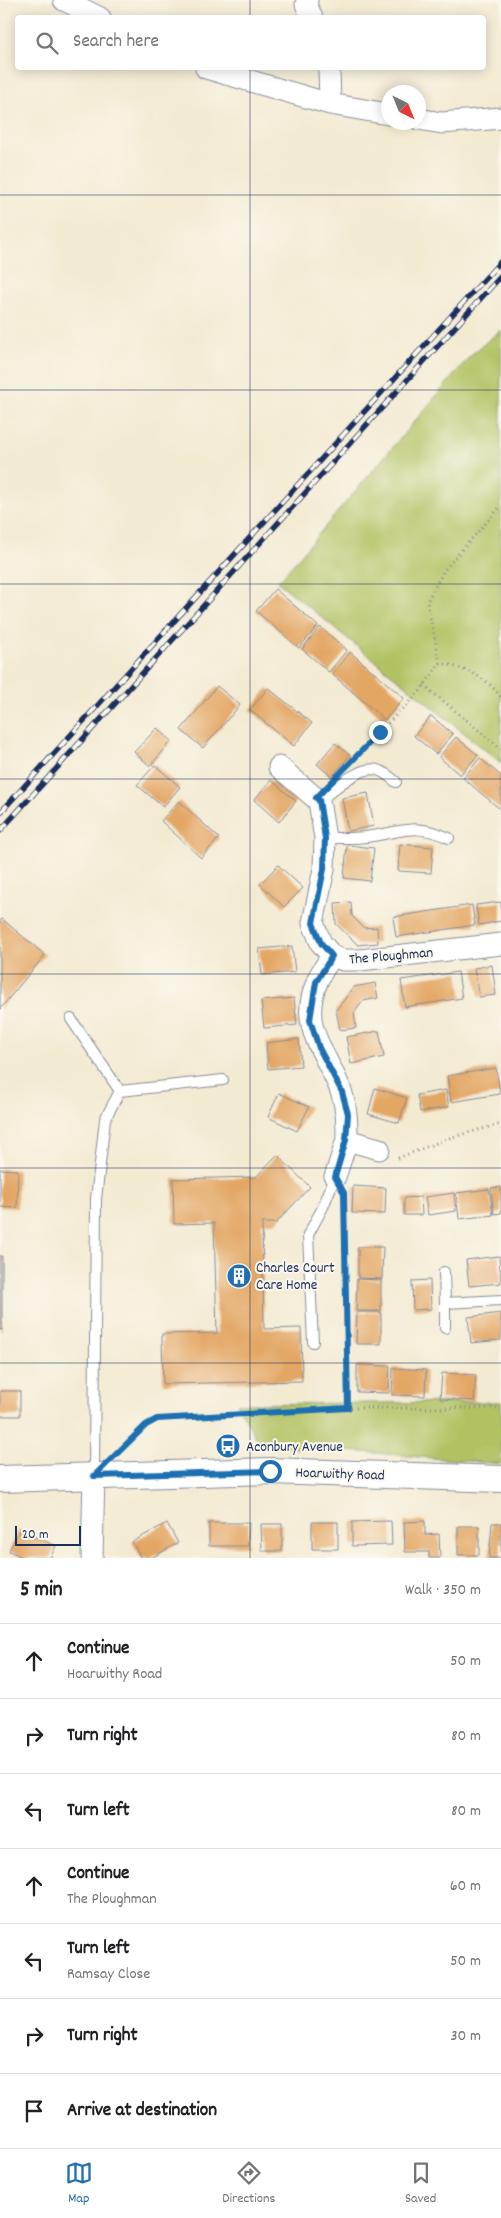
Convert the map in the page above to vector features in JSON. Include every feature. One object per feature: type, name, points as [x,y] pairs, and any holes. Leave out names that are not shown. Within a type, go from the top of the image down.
[{"type":"street","points":[[64,0],[94,15]]},
{"type":"street","points":[[307,0],[311,15]]},
{"type":"street","points":[[213,70],[330,104],[381,113]]},
{"type":"street","points":[[328,70],[330,104]]},
{"type":"street","points":[[426,120],[442,122],[501,118]]},
{"type":"street","points":[[279,767],[319,800],[325,838],[324,869],[313,923],[321,943],[332,956]]},
{"type":"street","name":"The Ploughman","points":[[335,1177],[346,1140],[348,1114],[342,1092],[319,1048],[310,1020],[316,982],[332,956],[343,960],[360,960],[501,944]]},
{"type":"street","points":[[346,1140],[378,1149]]},
{"type":"street","name":"Hoarwithy Road","points":[[0,1479],[270,1471],[501,1479]]},
{"type":"street","points":[[92,1558],[94,1476]]},
{"type":"lane","points":[[319,800],[357,772],[370,768],[380,770],[396,782]]},
{"type":"lane","points":[[325,838],[370,837],[419,828],[449,838]]},
{"type":"lane","points":[[71,1019],[120,1091]]},
{"type":"lane","points":[[120,1091],[223,1080]]},
{"type":"lane","points":[[94,1476],[96,1199],[105,1119],[120,1091]]},
{"type":"lane","points":[[313,1342],[308,1235],[324,1207],[335,1177]]},
{"type":"lane","points":[[444,1272],[445,1328]]},
{"type":"lane","points":[[445,1303],[501,1300]]},
{"type":"path","points":[[354,758],[424,685],[440,663],[427,602],[444,570],[501,506]]},
{"type":"path","points":[[440,663],[465,668],[494,688],[501,697]]},
{"type":"path","points":[[424,685],[501,749]]},
{"type":"path","points":[[378,1149],[390,1159],[396,1159],[452,1137],[501,1124]]},
{"type":"path","points":[[335,1177],[344,1193],[348,1408]]},
{"type":"path","points":[[94,1476],[146,1425],[157,1419],[348,1408],[501,1408]]},
{"type":"green space","points":[[501,330],[501,763],[278,582],[472,354]]},
{"type":"green space","points":[[501,1402],[501,1464],[363,1452],[261,1446],[237,1404]]},
{"type":"building","points":[[275,589],[318,626],[299,648],[256,611]]},
{"type":"building","points":[[320,627],[347,650],[329,672],[302,649]]},
{"type":"building","points":[[350,652],[404,698],[385,720],[332,674]]},
{"type":"building","points":[[217,686],[240,705],[203,748],[181,730]]},
{"type":"building","points":[[268,688],[312,723],[294,746],[250,710]]},
{"type":"building","points":[[431,716],[453,734],[436,754],[414,736]]},
{"type":"building","points":[[157,728],[172,741],[150,766],[134,752]]},
{"type":"building","points":[[456,737],[478,755],[460,775],[439,757]]},
{"type":"building","points":[[335,743],[350,755],[332,777],[317,764]]},
{"type":"building","points":[[480,758],[501,776],[501,810],[463,778]]},
{"type":"building","points":[[155,765],[180,787],[163,807],[137,785]]},
{"type":"building","points":[[271,780],[296,801],[279,822],[254,800]]},
{"type":"building","points":[[368,793],[374,826],[348,831],[342,798]]},
{"type":"building","points":[[179,801],[219,838],[201,858],[161,821]]},
{"type":"building","points":[[400,844],[433,847],[431,873],[398,871]]},
{"type":"building","points":[[347,845],[374,848],[370,881],[344,878]]},
{"type":"building","points":[[278,865],[303,888],[284,907],[260,884]]},
{"type":"building","points":[[351,902],[352,916],[364,928],[377,927],[378,943],[358,945],[336,924],[335,903]]},
{"type":"building","points":[[501,902],[501,921],[479,925],[476,905]]},
{"type":"building","points":[[472,905],[475,925],[396,937],[393,917]]},
{"type":"building","points":[[2,919],[45,955],[0,1009],[0,921]]},
{"type":"building","points":[[292,946],[295,972],[262,975],[259,949]]},
{"type":"building","points":[[492,965],[496,995],[479,997],[474,968]]},
{"type":"building","points":[[458,972],[462,998],[405,1007],[401,980]]},
{"type":"building","points":[[375,983],[378,998],[363,1001],[354,1013],[356,1028],[340,1030],[336,1010],[354,987]]},
{"type":"building","points":[[294,998],[297,1025],[264,1028],[261,1001]]},
{"type":"building","points":[[379,1031],[384,1057],[351,1064],[346,1037]]},
{"type":"building","points":[[299,1039],[301,1066],[268,1069],[266,1043]]},
{"type":"building","points":[[496,1068],[500,1094],[451,1102],[447,1076]]},
{"type":"building","points":[[375,1088],[407,1098],[399,1123],[368,1114]]},
{"type":"building","points":[[446,1090],[449,1107],[420,1112],[417,1095]]},
{"type":"building","points":[[279,1093],[309,1107],[297,1131],[268,1117]]},
{"type":"building","name":"Charles Court Care Home","points":[[277,1155],[310,1187],[276,1223],[262,1223],[264,1329],[301,1328],[302,1381],[163,1384],[162,1334],[217,1333],[214,1223],[174,1224],[173,1179],[256,1177]]},
{"type":"building","points":[[0,1169],[18,1170],[17,1208],[0,1207]]},
{"type":"building","points":[[353,1186],[386,1188],[385,1214],[352,1213]]},
{"type":"building","points":[[501,1187],[501,1213],[494,1214],[491,1188]]},
{"type":"building","points":[[489,1189],[493,1215],[459,1219],[456,1193]]},
{"type":"building","points":[[454,1193],[456,1211],[428,1215],[425,1197]]},
{"type":"building","points":[[421,1197],[422,1215],[404,1215],[404,1198]]},
{"type":"building","points":[[358,1247],[383,1247],[382,1279],[358,1278]]},
{"type":"building","points":[[0,1256],[2,1256],[2,1330],[0,1330]]},
{"type":"building","points":[[499,1256],[501,1283],[469,1286],[466,1260]]},
{"type":"building","points":[[357,1279],[381,1280],[381,1311],[356,1311]]},
{"type":"building","points":[[430,1280],[431,1309],[413,1310],[412,1281]]},
{"type":"building","points":[[357,1312],[381,1312],[381,1344],[356,1344]]},
{"type":"building","points":[[501,1313],[501,1340],[471,1343],[468,1317]]},
{"type":"building","points":[[357,1365],[390,1366],[389,1393],[357,1392]]},
{"type":"building","points":[[393,1368],[426,1370],[425,1396],[392,1395]]},
{"type":"building","points":[[442,1373],[476,1375],[474,1401],[440,1399]]},
{"type":"building","points":[[0,1391],[20,1391],[20,1416],[0,1416]]},
{"type":"building","points":[[391,1521],[392,1545],[352,1546],[352,1522]]},
{"type":"building","points":[[425,1521],[425,1535],[439,1534],[440,1558],[429,1558],[429,1552],[405,1552],[404,1522]]},
{"type":"building","points":[[312,1522],[338,1522],[338,1549],[312,1549]]},
{"type":"building","points":[[167,1523],[178,1543],[151,1558],[141,1558],[132,1542]]},
{"type":"building","points":[[209,1523],[249,1523],[248,1546],[209,1546]]},
{"type":"building","points":[[492,1523],[501,1523],[501,1558],[489,1558]]},
{"type":"building","points":[[261,1524],[282,1524],[282,1551],[262,1551]]},
{"type":"building","points":[[458,1526],[479,1526],[479,1555],[458,1555]]},
{"type":"building","points":[[19,1530],[56,1546],[50,1558],[24,1558],[9,1551]]},
{"type":"railway","points":[[0,813],[501,261]]},
{"type":"railway","points":[[0,831],[501,276]]},
{"type":"place","name":"Charles Court Care Home","points":[[239,1276]]},
{"type":"place","name":"Aconbury Avenue","points":[[228,1446]]},
{"type":"route","points":[[270,1471],[94,1476],[146,1425],[157,1419],[348,1408],[344,1193],[335,1177],[346,1140],[348,1114],[342,1092],[319,1048],[310,1020],[316,982],[332,956],[321,943],[313,923],[324,869],[325,838],[319,800],[316,798],[366,744],[380,732]]}]
